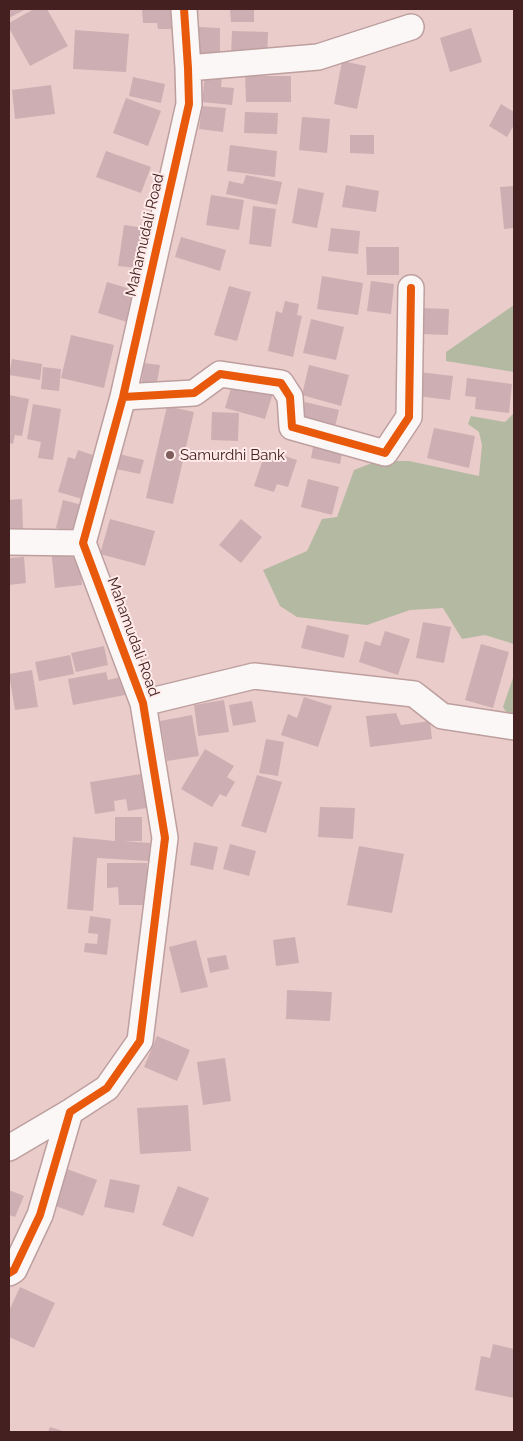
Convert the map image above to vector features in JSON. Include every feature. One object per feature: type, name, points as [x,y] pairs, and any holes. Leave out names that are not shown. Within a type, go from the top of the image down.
[{"type":"street","name":"Mahamudali Road","points":[[9,1148],[107,1088],[140,1041],[164,838],[144,703],[83,543],[123,397],[189,104],[184,9]]},
{"type":"street","points":[[188,68],[318,57],[411,27]]},
{"type":"street","points":[[123,397],[194,393],[220,374],[281,383],[290,397],[292,427],[384,453],[409,417],[411,288]]},
{"type":"street","points":[[9,542],[83,543]]},
{"type":"street","points":[[144,703],[254,676],[414,694],[442,716],[514,727]]},
{"type":"street","points":[[9,1273],[14,1270],[40,1215],[70,1112]]},
{"type":"green space","points":[[514,305],[514,372],[446,361],[446,352]]},
{"type":"green space","points":[[514,413],[514,644],[485,635],[462,639],[443,608],[410,610],[367,625],[297,617],[280,606],[263,570],[307,551],[322,519],[337,517],[354,470],[377,461],[409,461],[479,476],[482,445],[479,432],[468,424],[471,416],[505,422]]},
{"type":"green space","points":[[514,675],[514,713],[507,713],[503,707]]},
{"type":"building","points":[[9,9],[26,9],[9,18]]},
{"type":"building","points":[[34,9],[47,9],[68,46],[30,66],[9,28],[9,23]]},
{"type":"building","points":[[142,9],[178,9],[179,29],[158,29],[157,23],[143,23]]},
{"type":"building","points":[[230,9],[254,9],[254,22],[231,22]]},
{"type":"building","points":[[199,27],[220,28],[220,58],[199,58]]},
{"type":"building","points":[[471,28],[482,62],[450,72],[440,38]]},
{"type":"building","points":[[75,30],[129,34],[126,72],[73,69]]},
{"type":"building","points":[[232,31],[268,32],[267,58],[231,57]]},
{"type":"building","points":[[342,61],[366,66],[357,109],[334,104]]},
{"type":"building","points":[[245,70],[261,70],[261,76],[291,76],[291,102],[246,102]]},
{"type":"building","points":[[205,74],[222,75],[221,87],[234,88],[232,105],[202,102]]},
{"type":"building","points":[[133,77],[165,84],[161,103],[129,96]]},
{"type":"building","points":[[51,85],[55,114],[15,119],[12,90]]},
{"type":"building","points":[[126,98],[161,111],[148,146],[113,133]]},
{"type":"building","points":[[501,104],[514,112],[514,125],[507,137],[489,126]]},
{"type":"building","points":[[202,106],[226,108],[223,132],[199,129]]},
{"type":"building","points":[[245,112],[278,113],[277,134],[244,133]]},
{"type":"building","points":[[302,117],[330,119],[327,153],[299,150]]},
{"type":"building","points":[[350,135],[374,135],[374,154],[350,153]]},
{"type":"building","points":[[230,145],[277,151],[275,177],[227,171]]},
{"type":"building","points":[[106,151],[151,167],[141,193],[96,177]]},
{"type":"building","points":[[246,175],[282,182],[277,205],[226,194],[229,181],[243,184]]},
{"type":"building","points":[[346,185],[379,191],[376,212],[342,207]]},
{"type":"building","points":[[514,186],[514,228],[504,229],[500,187]]},
{"type":"building","points":[[298,188],[324,193],[317,228],[292,223]]},
{"type":"building","points":[[211,195],[244,200],[239,230],[206,225]]},
{"type":"building","points":[[253,206],[276,209],[271,247],[249,244]]},
{"type":"building","points":[[124,225],[151,229],[145,269],[118,266]]},
{"type":"building","points":[[331,228],[360,231],[358,254],[328,251]]},
{"type":"building","points":[[181,237],[226,250],[220,271],[175,257]]},
{"type":"building","points":[[366,247],[399,247],[399,275],[367,275]]},
{"type":"building","points":[[322,276],[363,283],[358,315],[317,309]]},
{"type":"building","points":[[371,281],[394,284],[391,314],[367,311]]},
{"type":"building","points":[[107,282],[137,291],[127,322],[98,313]]},
{"type":"building","points":[[229,286],[251,292],[237,341],[214,335]]},
{"type":"building","points":[[285,301],[299,304],[297,315],[302,316],[293,357],[268,351],[276,311],[282,313]]},
{"type":"building","points":[[421,308],[449,309],[448,335],[420,334]]},
{"type":"building","points":[[311,319],[344,327],[336,360],[303,353]]},
{"type":"building","points":[[71,335],[114,345],[104,388],[61,378]]},
{"type":"building","points":[[12,359],[42,364],[40,380],[9,375]]},
{"type":"building","points":[[144,363],[160,365],[156,388],[141,385]]},
{"type":"building","points":[[309,365],[349,375],[341,406],[302,395]]},
{"type":"building","points":[[43,367],[61,369],[59,391],[41,389]]},
{"type":"building","points":[[419,372],[453,376],[450,400],[416,396]]},
{"type":"building","points":[[467,378],[512,384],[509,413],[475,409],[476,397],[465,396]]},
{"type":"building","points":[[233,382],[273,393],[265,419],[225,408]]},
{"type":"building","points":[[9,395],[29,399],[22,436],[15,435],[13,444],[9,443]]},
{"type":"building","points":[[305,402],[339,410],[334,431],[300,424]]},
{"type":"building","points":[[33,404],[61,409],[53,460],[38,458],[41,442],[27,439]]},
{"type":"building","name":"Samurdhi Bank","points":[[167,406],[194,412],[173,504],[146,498]]},
{"type":"building","points":[[212,412],[239,413],[238,441],[211,440]]},
{"type":"building","points":[[434,428],[475,436],[469,468],[427,458]]},
{"type":"building","points":[[314,442],[343,448],[340,464],[311,458]]},
{"type":"building","points":[[78,450],[99,457],[86,500],[58,492],[68,457],[75,459]]},
{"type":"building","points":[[119,454],[144,460],[140,474],[116,469]]},
{"type":"building","points":[[279,454],[297,460],[288,487],[277,484],[274,492],[254,486],[264,456],[277,459]]},
{"type":"building","points":[[308,479],[339,487],[332,515],[301,507]]},
{"type":"building","points":[[22,499],[23,529],[9,529],[9,500]]},
{"type":"building","points":[[63,500],[86,506],[78,534],[56,528]]},
{"type":"building","points":[[110,519],[155,531],[145,566],[100,554]]},
{"type":"building","points":[[241,519],[262,537],[241,563],[219,545]]},
{"type":"building","points":[[78,546],[82,585],[55,588],[51,549]]},
{"type":"building","points":[[24,557],[26,583],[9,585],[9,558]]},
{"type":"building","points":[[423,622],[451,627],[444,663],[416,658]]},
{"type":"building","points":[[307,625],[349,635],[344,658],[301,648]]},
{"type":"building","points":[[385,631],[410,639],[398,675],[359,662],[365,641],[380,646]]},
{"type":"building","points":[[481,644],[509,652],[493,708],[465,700]]},
{"type":"building","points":[[104,646],[108,665],[76,672],[71,653]]},
{"type":"building","points":[[70,655],[74,674],[39,681],[35,662]]},
{"type":"building","points":[[32,670],[38,707],[15,710],[9,674]]},
{"type":"building","points":[[106,672],[108,680],[121,677],[125,695],[73,705],[68,679]]},
{"type":"building","points":[[304,697],[332,706],[318,747],[281,735],[288,714],[297,718]]},
{"type":"building","points":[[224,700],[229,732],[198,736],[194,705]]},
{"type":"building","points":[[252,701],[256,722],[233,726],[229,705]]},
{"type":"building","points":[[396,713],[401,725],[430,721],[432,739],[370,747],[366,716]]},
{"type":"building","points":[[192,715],[199,756],[167,761],[160,721]]},
{"type":"building","points":[[266,739],[284,742],[278,776],[259,773]]},
{"type":"building","points":[[205,749],[234,766],[227,777],[235,782],[226,797],[220,794],[212,807],[181,789]]},
{"type":"building","points":[[141,774],[147,808],[128,811],[126,799],[114,801],[115,811],[95,814],[90,782]]},
{"type":"building","points":[[257,775],[282,782],[266,833],[241,826]]},
{"type":"building","points":[[320,807],[355,808],[353,839],[318,837]]},
{"type":"building","points":[[115,817],[142,817],[142,841],[123,841],[150,843],[149,861],[97,858],[93,911],[67,909],[73,837],[115,841]]},
{"type":"building","points":[[194,842],[218,847],[213,870],[190,865]]},
{"type":"building","points":[[230,844],[256,851],[249,876],[223,869]]},
{"type":"building","points":[[359,846],[404,854],[392,913],[347,905]]},
{"type":"building","points":[[107,863],[147,863],[147,905],[119,905],[118,887],[107,888]]},
{"type":"building","points":[[90,916],[111,919],[107,955],[84,952],[85,943],[97,944],[98,934],[88,933]]},
{"type":"building","points":[[295,937],[299,963],[276,966],[273,940]]},
{"type":"building","points":[[196,940],[208,987],[181,993],[169,947]]},
{"type":"building","points":[[226,955],[229,969],[210,973],[207,958]]},
{"type":"building","points":[[287,990],[332,992],[330,1021],[286,1019]]},
{"type":"building","points":[[157,1036],[190,1050],[177,1081],[144,1067]]},
{"type":"building","points":[[225,1058],[231,1101],[203,1105],[197,1062]]},
{"type":"building","points":[[188,1105],[191,1151],[140,1154],[137,1108]]},
{"type":"building","points":[[67,1169],[97,1180],[83,1216],[53,1205]]},
{"type":"building","points":[[110,1179],[140,1185],[134,1213],[104,1207]]},
{"type":"building","points":[[178,1186],[209,1198],[193,1237],[162,1225]]},
{"type":"building","points":[[9,1190],[24,1196],[15,1217],[9,1215]]},
{"type":"building","points":[[20,1287],[55,1303],[34,1348],[9,1337],[9,1311]]},
{"type":"building","points":[[493,1344],[514,1349],[514,1398],[475,1390],[481,1356],[490,1358]]},
{"type":"building","points":[[50,1427],[66,1432],[48,1432]]},
{"type":"cycle path","points":[[9,1273],[14,1270],[40,1215],[70,1112],[107,1088],[140,1041],[165,838],[143,703],[83,543],[123,397],[189,104],[184,9]]},
{"type":"cycle path","points":[[123,397],[194,393],[220,374],[281,383],[290,397],[292,427],[385,453],[409,417],[411,288]]},
{"type":"place","name":"Samurdhi Bank","points":[[170,455]]}]
